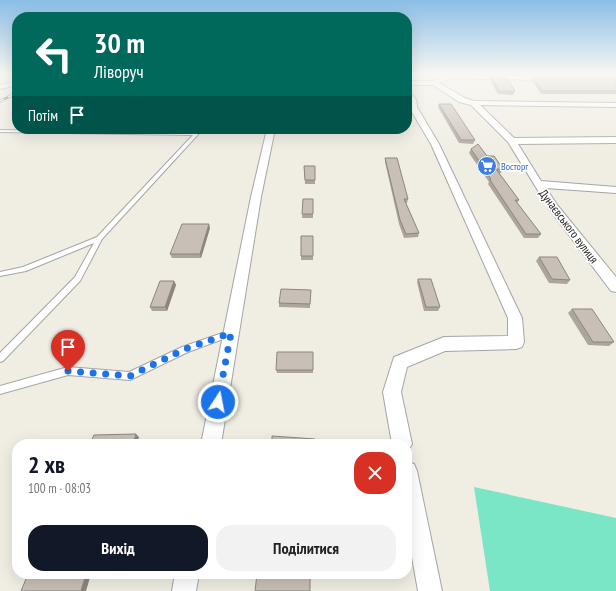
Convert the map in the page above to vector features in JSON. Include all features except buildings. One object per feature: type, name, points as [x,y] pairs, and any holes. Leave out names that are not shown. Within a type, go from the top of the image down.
[{"type":"street","points":[[401,439],[392,392],[400,362],[444,344],[516,342],[515,318],[435,144],[413,107],[413,102]]},
{"type":"street","points":[[468,102],[474,103],[616,105]]},
{"type":"street","name":"Дунаєвського вулиця","points":[[474,103],[512,141],[554,208],[616,287]]},
{"type":"street","points":[[212,439],[256,197],[270,134]]},
{"type":"street","points":[[512,141],[616,140]]},
{"type":"street","points":[[538,184],[616,190]]},
{"type":"street","points":[[412,497],[430,591]]},
{"type":"street","points":[[184,591],[186,579]]},
{"type":"lane","points":[[0,131],[12,131]]},
{"type":"lane","points":[[0,358],[78,279],[99,238],[197,134]]},
{"type":"lane","points":[[0,274],[24,269],[99,238]]},
{"type":"lane","points":[[0,390],[68,371],[130,376],[185,349],[231,333]]},
{"type":"green space","points":[[474,487],[616,518],[616,591],[490,591]]},
{"type":"place","name":"Восторг","points":[[487,166]]},
{"type":"route","points":[[68,371],[130,376],[185,349],[231,333],[218,402]]}]
